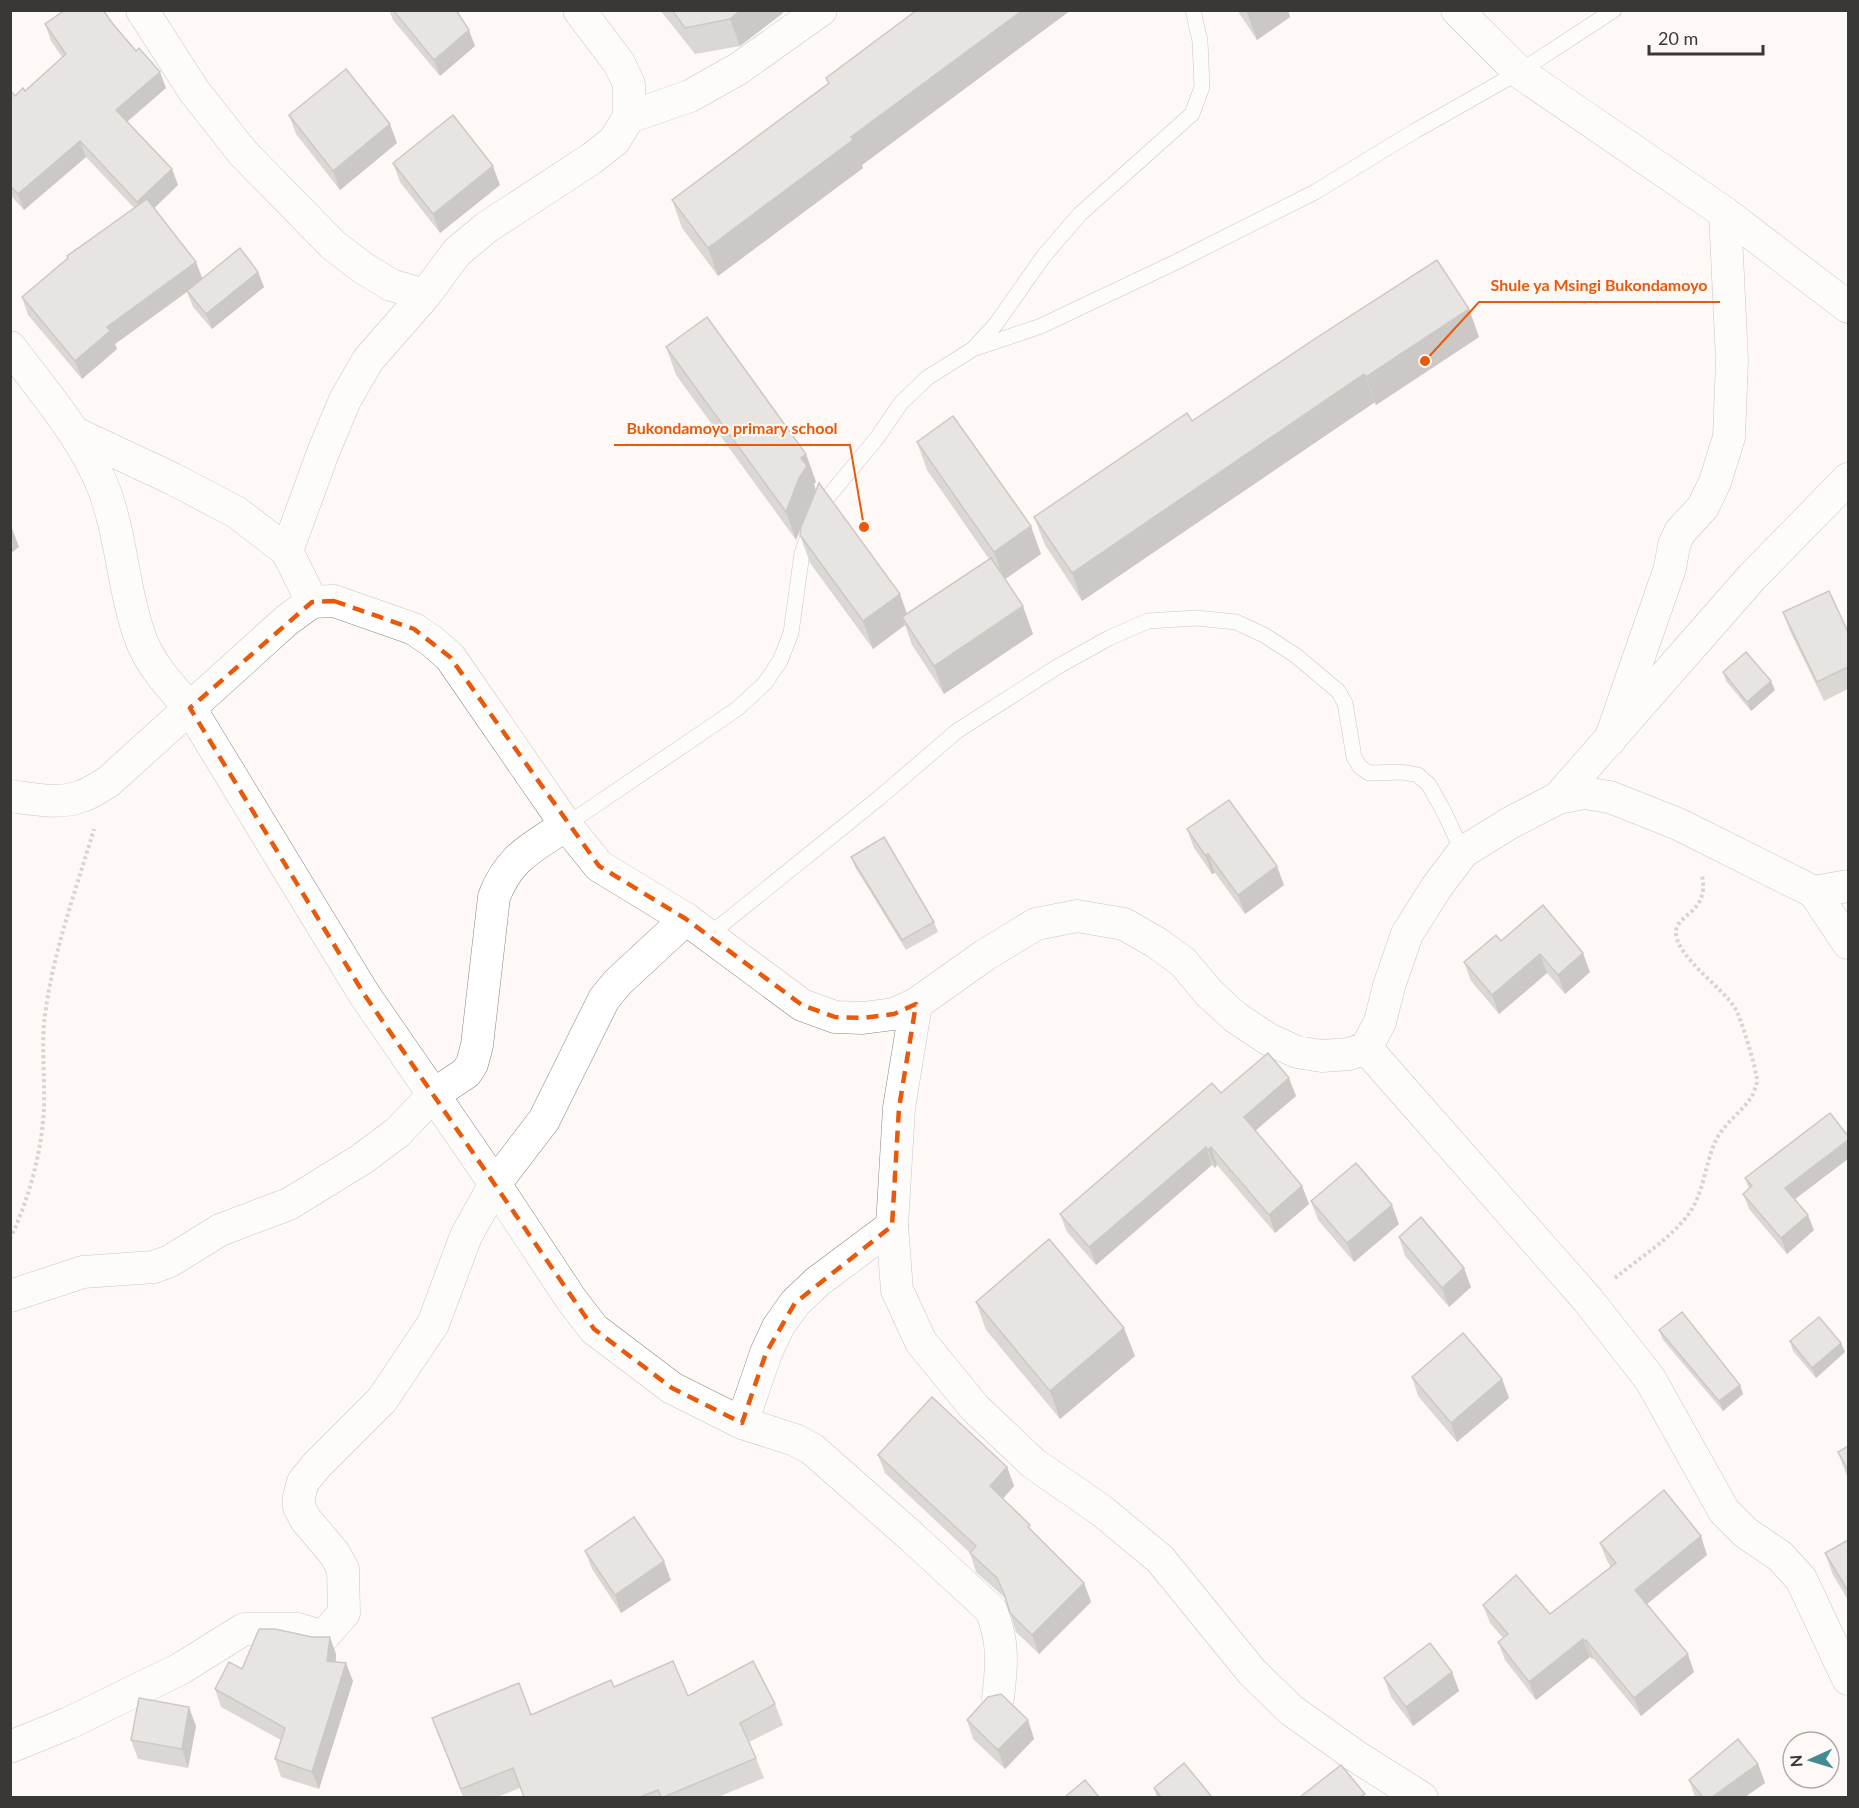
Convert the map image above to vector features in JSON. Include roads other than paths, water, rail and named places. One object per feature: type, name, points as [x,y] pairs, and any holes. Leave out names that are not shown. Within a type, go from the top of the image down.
[{"type":"street","points":[[142,10],[194,91],[243,153],[333,245],[363,268],[391,285],[425,295]]},
{"type":"street","points":[[288,551],[324,450],[345,400],[368,360],[425,295],[457,252],[487,227],[591,159],[614,141],[629,117],[629,84],[619,63],[579,10]]},
{"type":"street","points":[[629,117],[690,96],[738,69],[821,10]]},
{"type":"street","points":[[1457,10],[1520,72],[1725,213],[1848,307]]},
{"type":"street","points":[[1610,740],[1667,578],[1674,545],[1680,532],[1703,507],[1715,482],[1729,437],[1732,360],[1725,213]]},
{"type":"street","points":[[10,347],[75,433],[105,491],[120,544],[129,596],[139,635],[156,669],[190,708],[364,994],[594,1329],[672,1388],[742,1423],[795,1440],[812,1449],[912,1537],[991,1610],[1002,1649],[998,1698]]},
{"type":"street","points":[[75,433],[173,478],[236,512],[288,551],[312,602]]},
{"type":"street","points":[[1558,798],[1752,576],[1848,479]]},
{"type":"street","points":[[10,796],[61,801],[83,796],[108,782],[287,620],[312,602],[334,601],[414,629],[450,657],[566,825],[599,866],[697,927],[802,1005],[835,1017],[863,1018],[894,1014],[916,1004],[985,955],[1036,924],[1077,916],[1124,924],[1157,943],[1183,962],[1209,993],[1235,1017],[1268,1039],[1297,1052],[1322,1056],[1349,1054],[1366,1048],[1380,1022],[1407,934],[1436,888],[1463,852],[1510,823],[1558,798],[1584,793],[1610,797],[1678,824],[1814,892],[1848,943]]},
{"type":"street","points":[[10,1296],[83,1272],[154,1267],[170,1261],[220,1230],[289,1204],[345,1170],[398,1132],[433,1095],[460,1079],[472,1064],[477,1045],[494,897],[501,879],[518,857],[566,825]]},
{"type":"street","points":[[1814,892],[1848,886]]},
{"type":"street","points":[[10,1748],[69,1724],[180,1669],[244,1629],[298,1629],[323,1638],[344,1613],[343,1569],[334,1553],[306,1520],[299,1507],[303,1482],[382,1400],[433,1324],[460,1248],[495,1184],[544,1120],[604,999],[618,982],[697,927]]},
{"type":"street","points":[[916,1004],[899,1108],[892,1226],[897,1290],[921,1342],[975,1408],[1033,1463],[1102,1511],[1160,1559],[1252,1672],[1291,1710],[1357,1756],[1422,1797]]},
{"type":"street","points":[[1366,1048],[1588,1300],[1650,1379],[1724,1511],[1746,1533],[1780,1556],[1801,1579],[1848,1679]]},
{"type":"street","points":[[742,1423],[766,1353],[778,1327],[795,1303],[817,1282],[892,1226]]},
{"type":"lane","points":[[973,349],[996,324],[1043,257],[1080,214],[1192,114],[1202,87],[1200,41],[1193,10]]},
{"type":"lane","points":[[566,825],[737,709],[765,683],[780,661],[790,633],[802,553],[818,509],[878,438],[901,403],[927,378],[973,349],[1041,326],[1176,262],[1293,202],[1520,72],[1614,10]]},
{"type":"lane","points":[[697,927],[879,798],[957,731],[1057,667],[1109,638],[1148,621],[1196,618],[1236,622],[1264,635],[1295,655],[1338,691],[1345,704],[1354,757],[1360,768],[1369,772],[1402,771],[1418,775],[1428,785],[1443,810],[1463,852]]},
{"type":"place","name":"Shule ya Msingi Bukondamoyo","points":[[1425,361]]},
{"type":"place","name":"Bukondamoyo primary school","points":[[864,527]]}]
